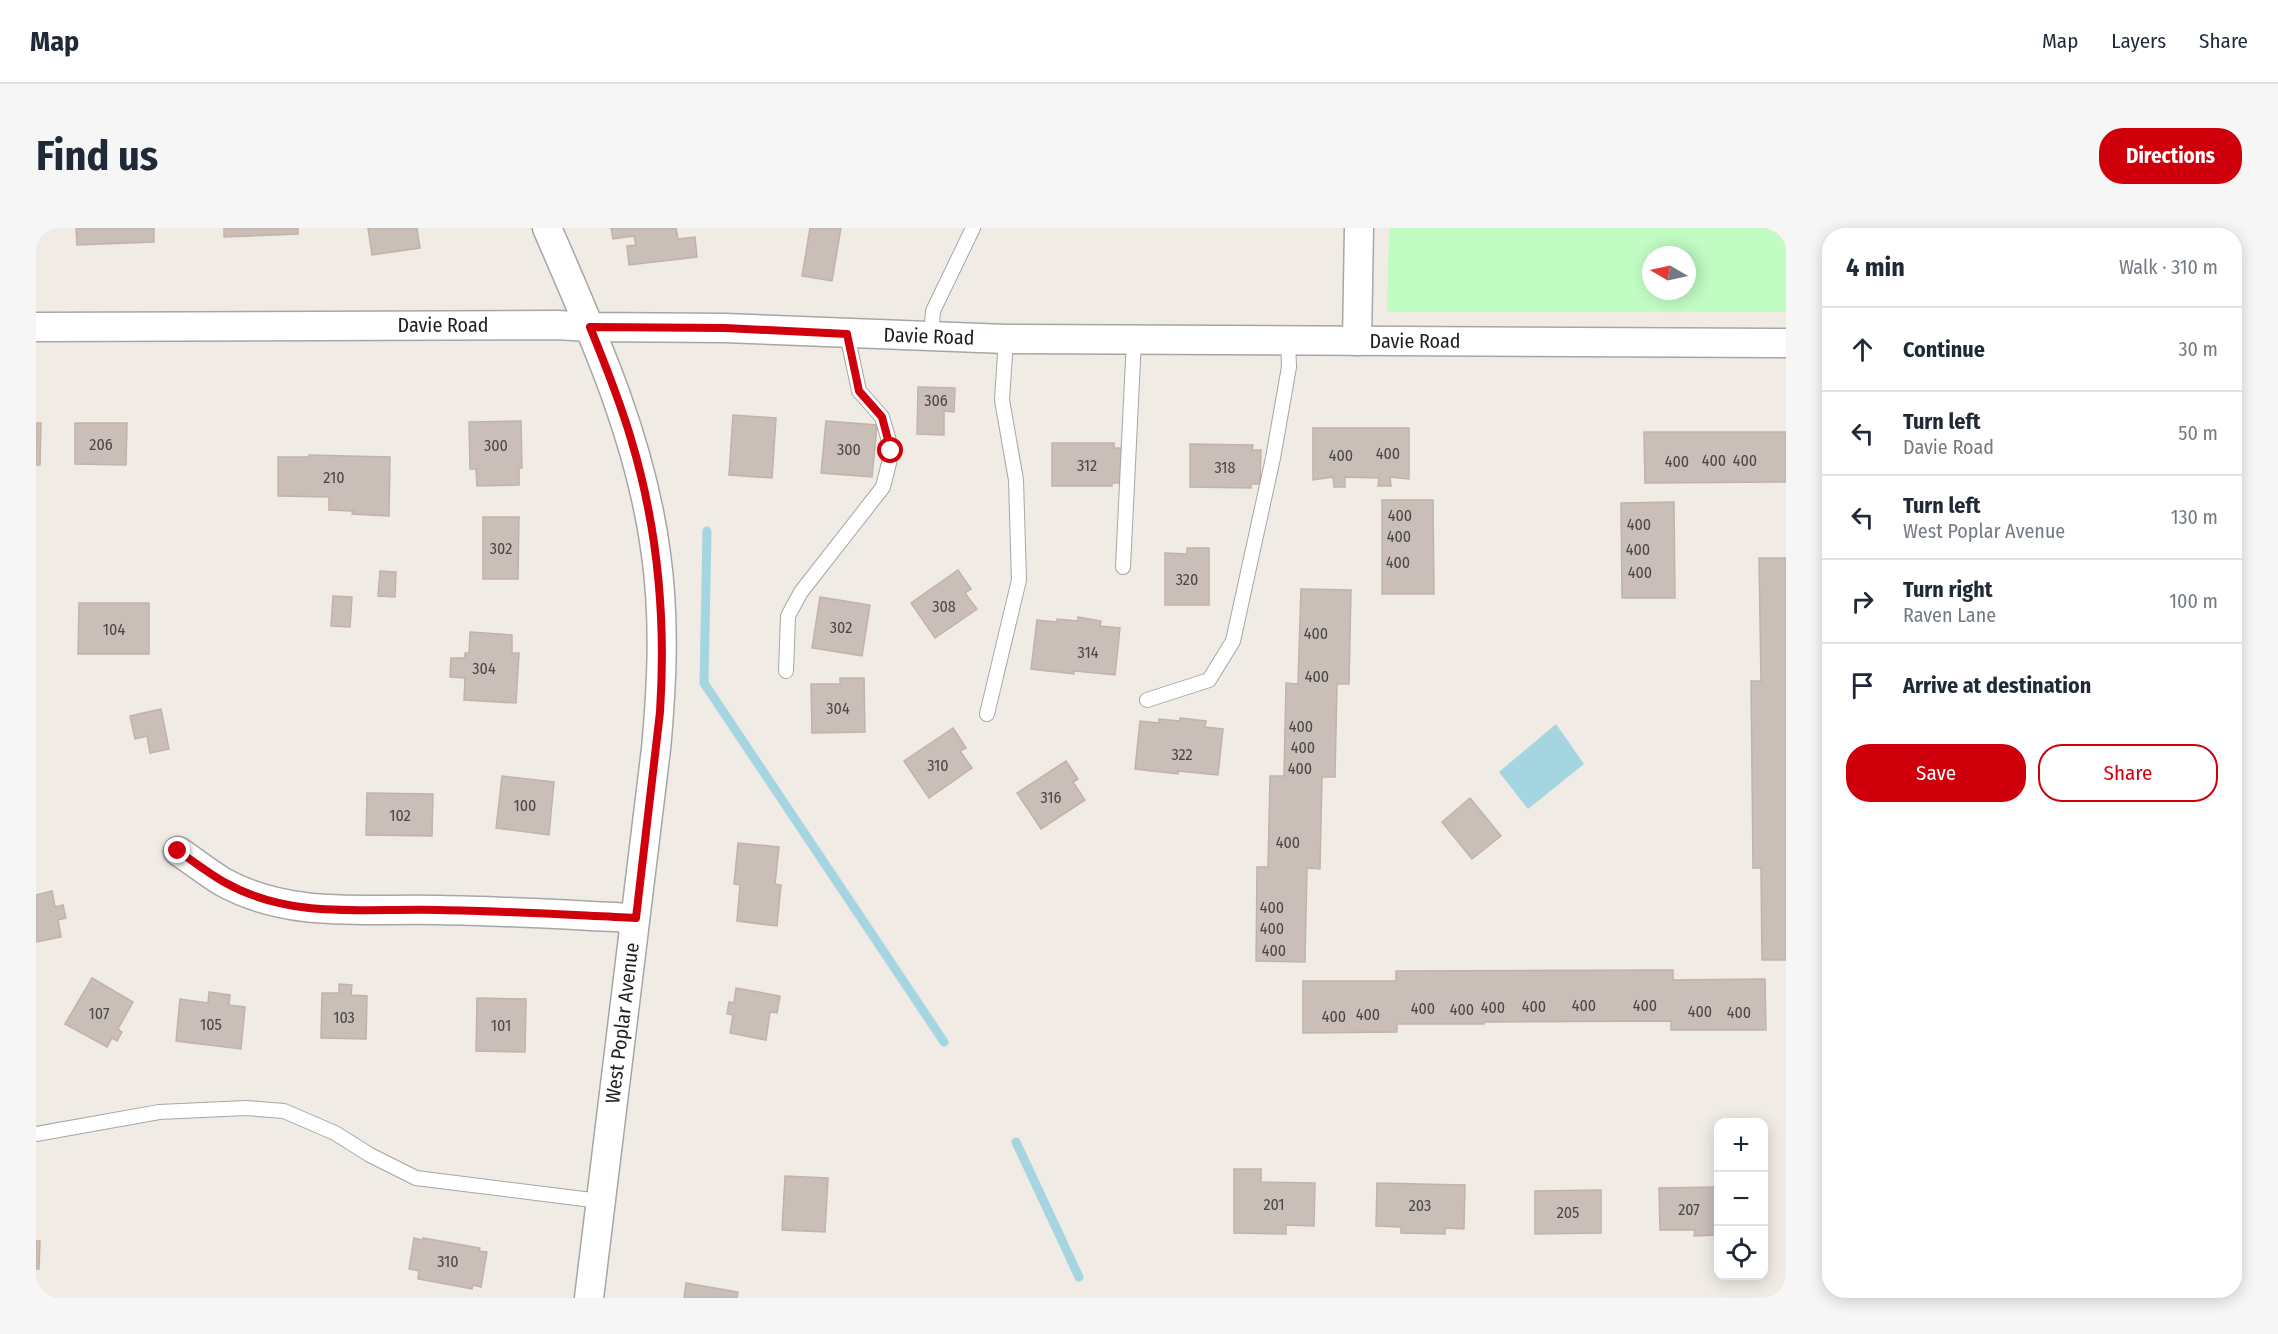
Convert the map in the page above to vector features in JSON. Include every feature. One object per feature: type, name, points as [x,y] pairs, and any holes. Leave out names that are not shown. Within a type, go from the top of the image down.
[{"type":"street","name":"West Poplar Avenue","points":[[547,228],[613,383],[632,441],[651,520],[660,599],[662,678],[660,712],[589,1298]]},
{"type":"street","points":[[1357,341],[1359,228]]},
{"type":"street","name":"Davie Road","points":[[36,327],[491,324],[725,328],[1006,339],[1786,343]]},
{"type":"street","points":[[178,851],[224,882],[252,894],[290,905],[328,911],[438,910],[636,918]]},
{"type":"lane","points":[[931,336],[933,311],[973,228]]},
{"type":"lane","points":[[786,671],[788,616],[801,592],[883,487],[891,451],[882,417],[859,391],[847,334]]},
{"type":"lane","points":[[987,714],[1019,580],[1016,480],[1002,400],[1006,339]]},
{"type":"lane","points":[[1123,567],[1134,339]]},
{"type":"lane","points":[[1147,700],[1209,680],[1233,641],[1273,458],[1289,368],[1288,340]]},
{"type":"lane","points":[[36,1134],[159,1112],[246,1108],[284,1112],[334,1133],[370,1155],[416,1178],[600,1201]]},
{"type":"green space","points":[[1389,228],[1786,228],[1786,312],[1387,312]]},
{"type":"water","points":[[1556,724],[1584,764],[1528,809],[1499,772]]},
{"type":"building","points":[[76,228],[154,228],[154,242],[77,245]]},
{"type":"building","points":[[224,228],[298,228],[298,234],[224,237]]},
{"type":"building","points":[[368,228],[417,228],[420,248],[372,255]]},
{"type":"building","points":[[611,228],[676,228],[678,239],[695,237],[697,257],[629,265],[627,246],[636,245],[634,236],[613,239]]},
{"type":"building","points":[[810,228],[841,228],[832,281],[802,276]]},
{"type":"building","points":[[918,387],[955,388],[954,412],[944,411],[944,435],[917,434]]},
{"type":"building","points":[[733,415],[776,418],[772,478],[729,475]]},
{"type":"building","points":[[521,421],[522,468],[519,468],[519,485],[477,486],[476,469],[470,469],[469,422]]},
{"type":"building","points":[[826,421],[877,425],[872,477],[821,473]]},
{"type":"building","points":[[36,423],[41,423],[40,465],[36,465]]},
{"type":"building","points":[[75,423],[127,423],[126,465],[75,464]]},
{"type":"building","points":[[1313,428],[1409,428],[1409,479],[1390,477],[1391,486],[1378,486],[1379,478],[1345,477],[1345,487],[1334,487],[1333,477],[1313,480]]},
{"type":"building","points":[[1644,432],[1786,432],[1786,482],[1645,483]]},
{"type":"building","points":[[1052,443],[1114,443],[1114,448],[1122,448],[1122,483],[1112,483],[1112,486],[1052,486]]},
{"type":"building","points":[[1190,444],[1253,445],[1252,450],[1261,450],[1260,484],[1251,484],[1251,488],[1190,487]]},
{"type":"building","points":[[309,455],[390,457],[389,516],[329,510],[329,497],[278,496],[278,457],[309,457]]},
{"type":"building","points":[[1382,500],[1433,500],[1434,594],[1382,594]]},
{"type":"building","points":[[1674,502],[1675,598],[1622,598],[1621,503]]},
{"type":"building","points":[[483,517],[519,517],[518,579],[483,579]]},
{"type":"building","points":[[1187,548],[1209,548],[1209,605],[1165,605],[1165,553],[1187,554]]},
{"type":"building","points":[[1759,558],[1786,558],[1786,960],[1762,960],[1761,868],[1753,868],[1751,681],[1761,681]]},
{"type":"building","points":[[958,570],[971,589],[965,593],[977,609],[935,638],[911,603]]},
{"type":"building","points":[[380,571],[396,572],[395,597],[378,596]]},
{"type":"building","points":[[1301,589],[1351,590],[1349,684],[1337,684],[1335,777],[1322,777],[1320,869],[1307,868],[1305,962],[1256,961],[1257,867],[1268,867],[1270,776],[1284,776],[1286,683],[1298,684]]},
{"type":"building","points":[[333,596],[352,597],[350,627],[331,626]]},
{"type":"building","points":[[820,597],[870,605],[862,656],[812,648]]},
{"type":"building","points":[[79,603],[149,603],[149,654],[78,654]]},
{"type":"building","points":[[1078,617],[1101,621],[1100,626],[1120,628],[1115,675],[1074,671],[1074,674],[1031,669],[1037,620],[1078,621]]},
{"type":"building","points":[[470,632],[512,635],[512,653],[519,653],[516,703],[464,700],[465,678],[450,677],[451,658],[465,658],[465,653],[469,653]]},
{"type":"building","points":[[840,678],[864,678],[865,732],[812,733],[811,684],[840,684]]},
{"type":"building","points":[[161,709],[169,749],[150,753],[147,736],[135,739],[130,716]]},
{"type":"building","points":[[1180,718],[1206,721],[1205,727],[1223,729],[1218,775],[1178,771],[1178,774],[1135,769],[1140,721],[1159,723],[1159,719],[1180,721]]},
{"type":"building","points":[[953,728],[966,748],[960,751],[972,768],[929,798],[904,761]]},
{"type":"building","points":[[1066,761],[1078,779],[1073,782],[1085,800],[1041,829],[1017,793]]},
{"type":"building","points":[[502,776],[554,782],[549,835],[496,828]]},
{"type":"building","points":[[367,793],[433,794],[432,836],[366,835]]},
{"type":"building","points":[[1470,798],[1501,836],[1472,859],[1442,822]]},
{"type":"building","points":[[738,843],[779,847],[775,884],[781,885],[777,926],[737,921],[740,885],[734,884]]},
{"type":"building","points":[[52,891],[55,907],[63,905],[66,918],[58,920],[61,937],[36,942],[36,895]]},
{"type":"building","points":[[1673,970],[1673,980],[1765,979],[1766,1030],[1671,1030],[1671,1021],[1484,1022],[1484,1024],[1397,1024],[1397,1032],[1303,1033],[1303,981],[1396,981],[1396,971]]},
{"type":"building","points":[[92,978],[133,1002],[118,1029],[122,1032],[117,1041],[112,1038],[107,1047],[65,1024]]},
{"type":"building","points":[[339,984],[352,985],[351,995],[367,996],[366,1039],[321,1038],[322,993],[339,993]]},
{"type":"building","points":[[736,988],[780,996],[777,1013],[770,1012],[766,1040],[730,1033],[733,1015],[727,1014],[729,1002],[734,1003]]},
{"type":"building","points":[[209,992],[230,995],[229,1005],[245,1007],[241,1049],[176,1041],[180,999],[208,1003]]},
{"type":"building","points":[[477,998],[526,999],[525,1052],[476,1051]]},
{"type":"building","points":[[1234,1169],[1261,1169],[1261,1182],[1315,1183],[1314,1226],[1286,1225],[1286,1234],[1234,1233]]},
{"type":"building","points":[[785,1176],[828,1178],[825,1232],[782,1230]]},
{"type":"building","points":[[1377,1183],[1465,1185],[1464,1229],[1445,1228],[1445,1234],[1401,1233],[1401,1227],[1376,1226]]},
{"type":"building","points":[[1714,1187],[1714,1235],[1694,1236],[1695,1230],[1660,1230],[1659,1188]]},
{"type":"building","points":[[1601,1190],[1601,1233],[1535,1234],[1535,1191]]},
{"type":"building","points":[[414,1238],[480,1248],[479,1251],[487,1252],[481,1287],[473,1285],[472,1289],[418,1279],[419,1271],[409,1269]]},
{"type":"building","points":[[36,1241],[40,1241],[39,1269],[36,1269]]},
{"type":"building","points":[[686,1283],[738,1292],[737,1298],[684,1298]]},
{"type":"waterway","points":[[707,531],[704,683],[944,1042]]},
{"type":"waterway","points":[[1016,1142],[1079,1277]]},
{"type":"route","points":[[178,851],[224,882],[261,897],[290,905],[328,911],[438,910],[636,918],[660,712],[662,638],[660,599],[651,520],[632,441],[613,383],[590,327],[725,328],[847,334],[859,391],[882,417],[891,451]]}]
